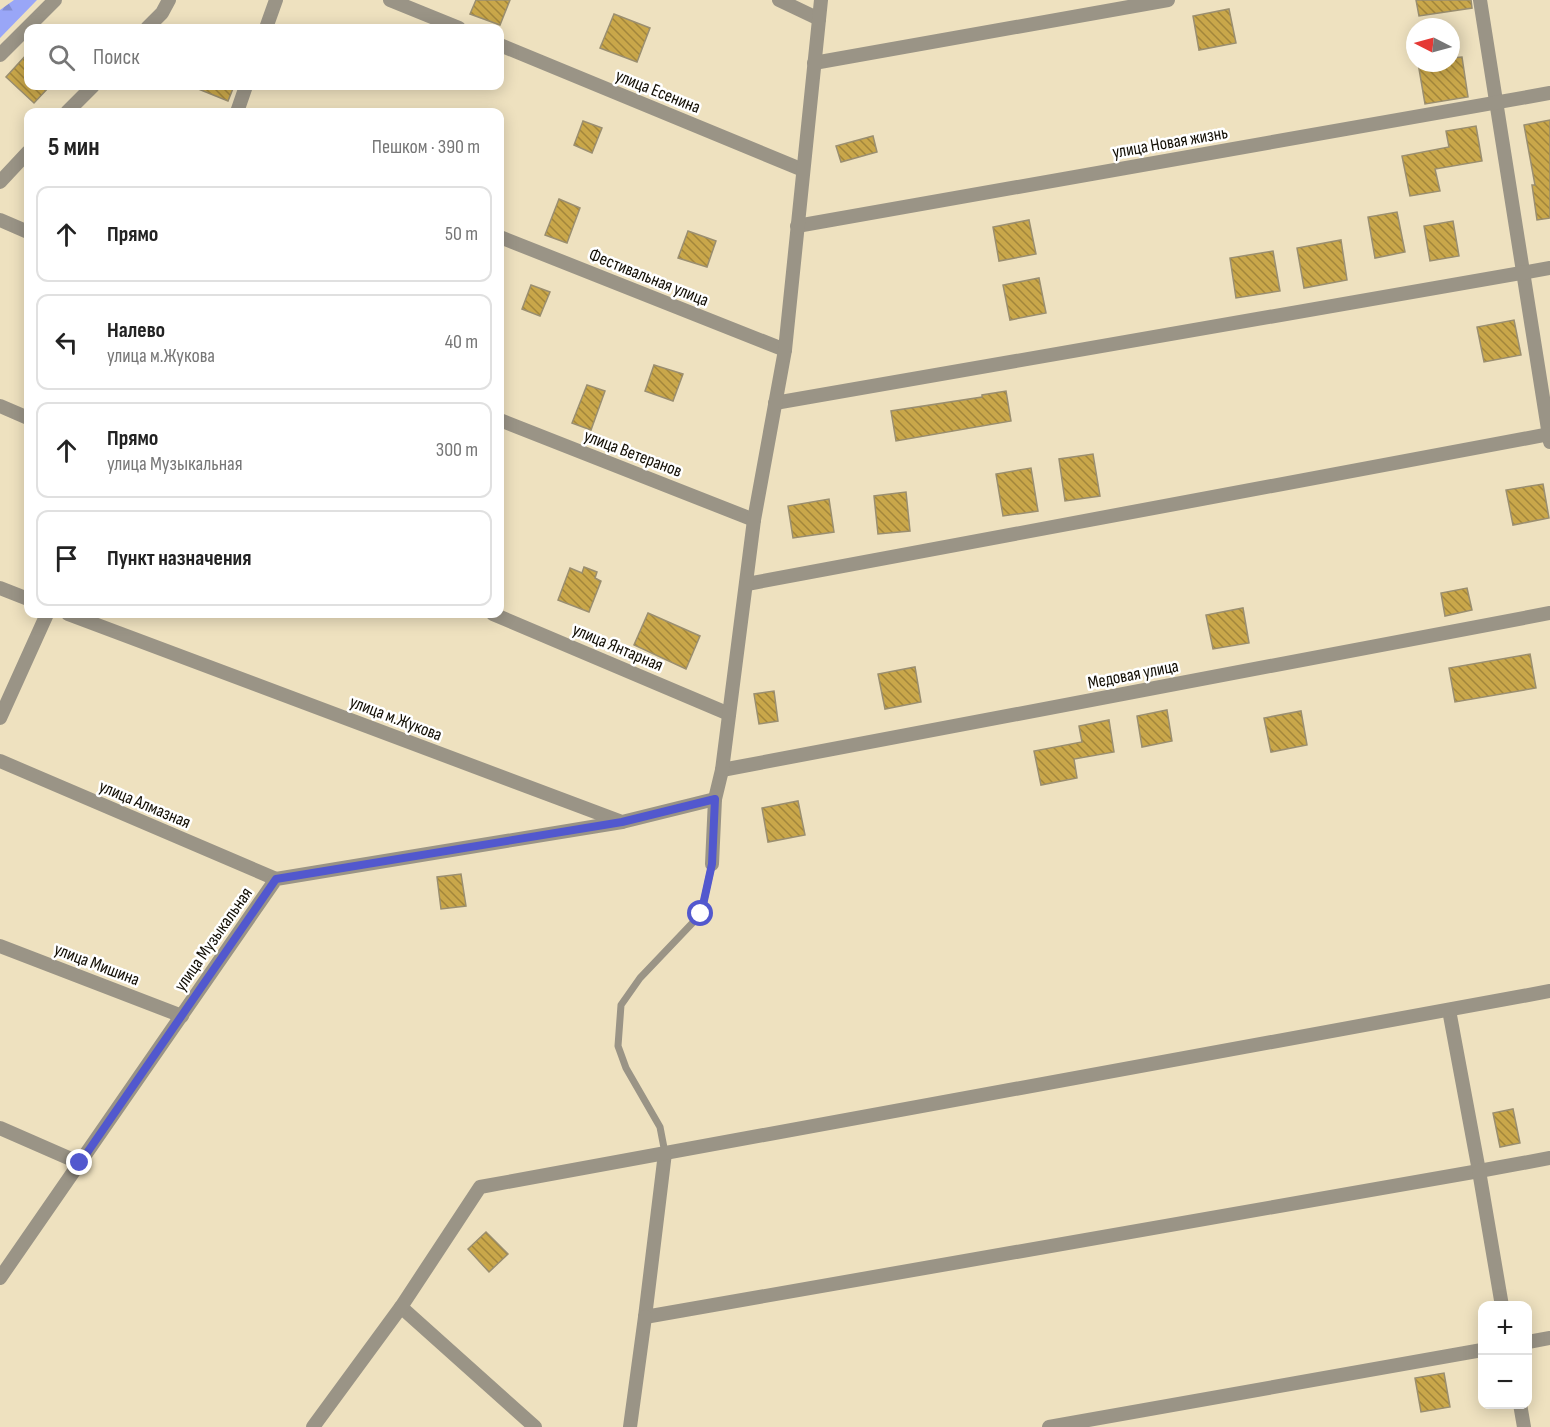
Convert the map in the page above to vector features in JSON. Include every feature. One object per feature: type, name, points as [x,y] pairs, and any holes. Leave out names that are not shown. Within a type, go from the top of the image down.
[{"type":"street","points":[[31,24],[55,0]]},
{"type":"street","points":[[151,24],[162,13],[169,0]]},
{"type":"street","points":[[267,24],[276,0]]},
{"type":"street","points":[[390,0],[449,24]]},
{"type":"street","points":[[779,0],[819,19]]},
{"type":"street","points":[[712,864],[715,799],[722,770],[754,520],[785,350],[821,0]]},
{"type":"street","points":[[814,63],[1168,0]]},
{"type":"street","points":[[747,584],[1549,437],[1480,0]]},
{"type":"street","points":[[0,55],[24,31]]},
{"type":"street","name":"улица Есенина","points":[[504,47],[803,170]]},
{"type":"street","points":[[71,108],[89,90]]},
{"type":"street","points":[[238,108],[245,90]]},
{"type":"street","name":"улица Новая жизнь","points":[[797,226],[1550,93]]},
{"type":"street","points":[[0,182],[24,156]]},
{"type":"street","points":[[0,220],[24,230]]},
{"type":"street","name":"Фестивальная улица","points":[[504,239],[785,350]]},
{"type":"street","points":[[775,403],[1550,268]]},
{"type":"street","points":[[0,406],[24,416]]},
{"type":"street","name":"улица Ветеранов","points":[[504,422],[754,520]]},
{"type":"street","points":[[0,588],[24,597]]},
{"type":"street","name":"Медовая улица","points":[[722,770],[1550,613]]},
{"type":"street","points":[[0,718],[45,618]]},
{"type":"street","name":"улица м.Жукова","points":[[79,618],[622,822]]},
{"type":"street","name":"улица Янтарная","points":[[502,618],[729,714]]},
{"type":"street","name":"улица Алмазная","points":[[0,761],[276,879]]},
{"type":"street","points":[[622,822],[715,799]]},
{"type":"street","name":"улица Музыкальная","points":[[0,1278],[276,879],[622,822]]},
{"type":"street","name":"улица Мишина","points":[[0,946],[182,1016]]},
{"type":"street","points":[[313,1427],[402,1307],[480,1187],[1550,992]]},
{"type":"street","points":[[1449,1010],[1501,1301]]},
{"type":"street","points":[[0,1128],[80,1163]]},
{"type":"street","points":[[630,1427],[665,1153]]},
{"type":"street","points":[[645,1317],[1550,1158]]},
{"type":"street","points":[[402,1307],[535,1427]]},
{"type":"street","points":[[1532,1341],[1550,1338]]},
{"type":"street","points":[[1049,1427],[1478,1351]]},
{"type":"street","points":[[1521,1409],[1524,1427]]},
{"type":"lane","points":[[665,1153],[660,1127],[626,1068],[618,1046],[621,1005],[640,978],[701,914],[712,864]]},
{"type":"green space","points":[[14,0],[37,0],[0,38],[0,10]]},
{"type":"building","points":[[476,0],[510,0],[500,24],[470,14]]},
{"type":"building","points":[[1416,0],[1471,0],[1472,8],[1419,16]]},
{"type":"building","points":[[1229,9],[1236,43],[1199,50],[1193,16]]},
{"type":"building","points":[[614,14],[650,28],[637,62],[600,48]]},
{"type":"building","points":[[24,57],[24,90],[46,90],[34,103],[6,77]]},
{"type":"building","points":[[1460,57],[1462,57],[1468,97],[1425,104],[1420,72],[1460,72]]},
{"type":"building","points":[[201,90],[232,90],[228,101]]},
{"type":"building","points":[[1550,120],[1550,218],[1537,220],[1532,185],[1535,185],[1524,125]]},
{"type":"building","points":[[583,121],[602,128],[592,153],[574,145]]},
{"type":"building","points":[[1476,126],[1482,161],[1435,169],[1440,191],[1410,196],[1402,156],[1449,147],[1446,131]]},
{"type":"building","points":[[873,136],[877,152],[841,162],[836,146]]},
{"type":"building","points":[[559,199],[580,208],[567,243],[545,235]]},
{"type":"building","points":[[1397,212],[1405,252],[1375,258],[1368,217]]},
{"type":"building","points":[[1029,220],[1036,254],[999,261],[993,227]]},
{"type":"building","points":[[1453,221],[1459,256],[1430,261],[1424,226]]},
{"type":"building","points":[[688,231],[716,241],[707,267],[678,258]]},
{"type":"building","points":[[1341,240],[1347,280],[1304,288],[1297,248]]},
{"type":"building","points":[[1273,251],[1280,291],[1236,298],[1230,258]]},
{"type":"building","points":[[1039,278],[1046,313],[1010,320],[1003,285]]},
{"type":"building","points":[[531,285],[550,292],[540,316],[522,309]]},
{"type":"building","points":[[1514,320],[1521,355],[1484,362],[1477,327]]},
{"type":"building","points":[[654,365],[683,374],[673,401],[645,391]]},
{"type":"building","points":[[587,385],[605,391],[591,430],[572,423]]},
{"type":"building","points":[[1006,391],[1011,421],[896,441],[891,411]]},
{"type":"building","points":[[1093,454],[1100,496],[1065,501],[1059,459]]},
{"type":"building","points":[[1031,468],[1038,511],[1003,516],[996,474]]},
{"type":"building","points":[[1543,484],[1549,518],[1513,525],[1506,490]]},
{"type":"building","points":[[906,492],[910,531],[878,534],[874,496]]},
{"type":"building","points":[[829,499],[834,532],[793,538],[788,506]]},
{"type":"building","points":[[584,567],[597,572],[595,578],[601,581],[589,612],[558,600],[570,568],[582,573]]},
{"type":"building","points":[[1467,588],[1472,610],[1445,616],[1441,593]]},
{"type":"building","points":[[1243,608],[1249,643],[1213,649],[1206,615]]},
{"type":"building","points":[[648,613],[700,636],[686,669],[634,645]]},
{"type":"building","points":[[1530,654],[1536,688],[1455,702],[1449,668]]},
{"type":"building","points":[[915,667],[921,702],[885,709],[878,674]]},
{"type":"building","points":[[774,691],[778,721],[759,724],[754,694]]},
{"type":"building","points":[[1167,710],[1172,741],[1142,747],[1137,716]]},
{"type":"building","points":[[1301,711],[1307,745],[1271,752],[1264,718]]},
{"type":"building","points":[[1109,720],[1114,752],[1074,759],[1077,778],[1041,785],[1034,751],[1082,742],[1079,726]]},
{"type":"building","points":[[798,801],[805,835],[768,842],[762,808]]},
{"type":"building","points":[[461,874],[466,906],[441,909],[437,877]]},
{"type":"building","points":[[1513,1109],[1520,1143],[1500,1147],[1493,1113]]},
{"type":"building","points":[[486,1232],[508,1254],[489,1272],[468,1249]]},
{"type":"building","points":[[1444,1373],[1450,1407],[1421,1412],[1415,1378]]},
{"type":"route","points":[[80,1163],[276,879],[622,822],[715,799],[712,864],[701,914]]}]
